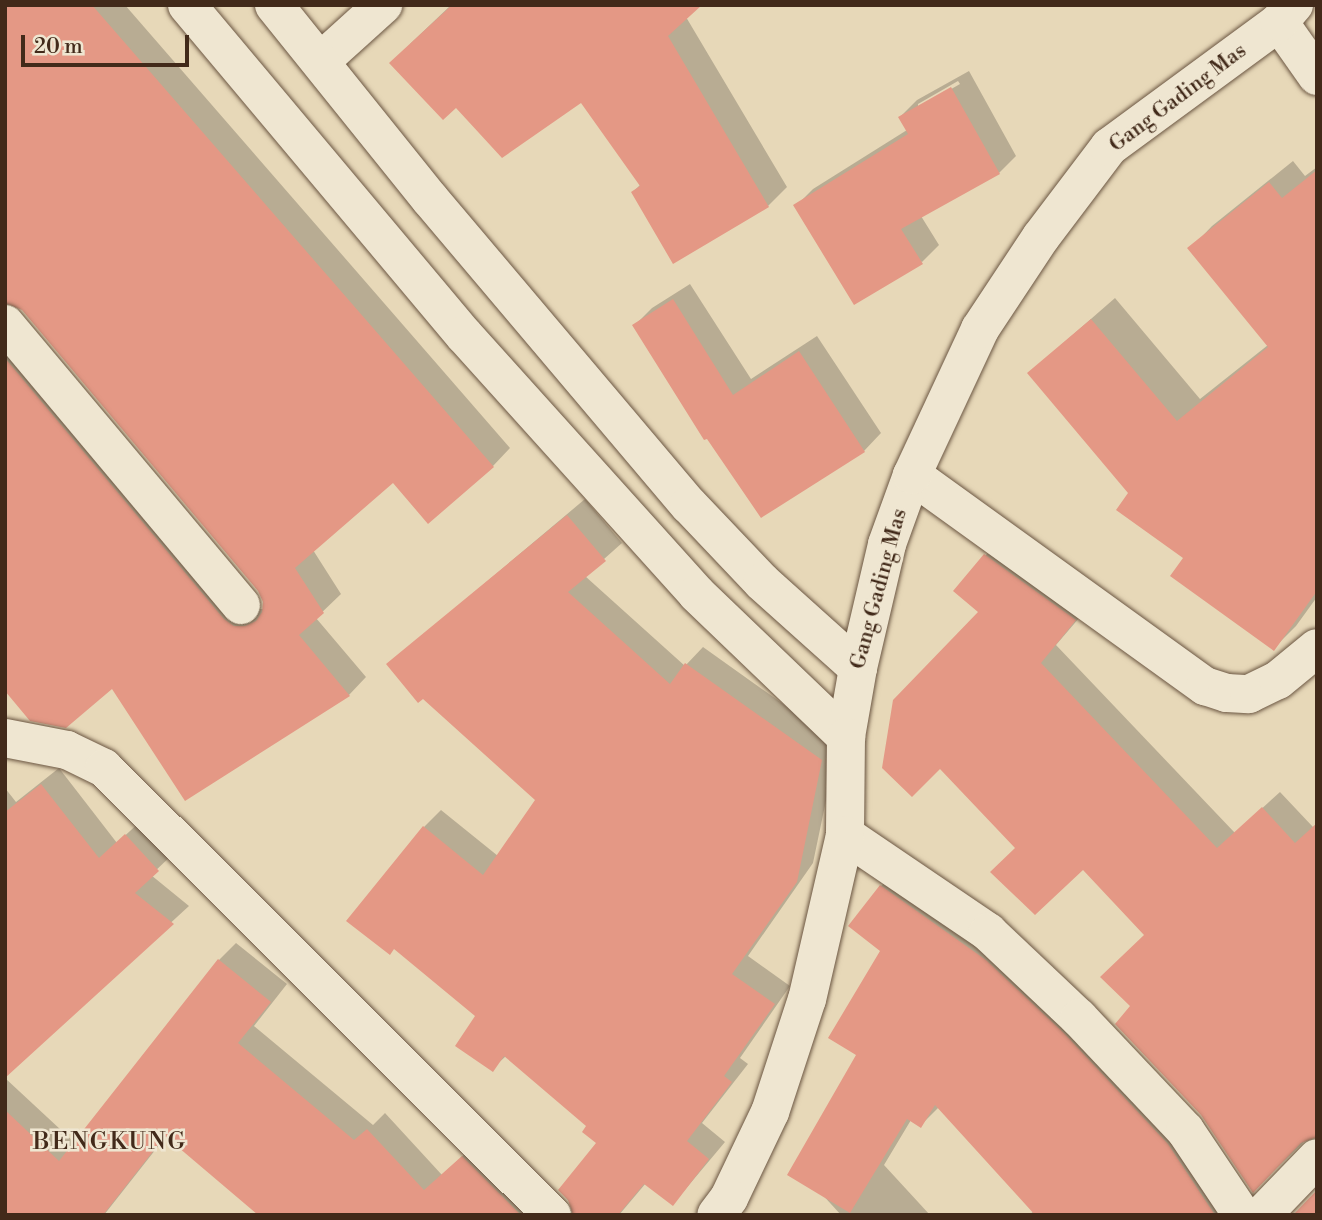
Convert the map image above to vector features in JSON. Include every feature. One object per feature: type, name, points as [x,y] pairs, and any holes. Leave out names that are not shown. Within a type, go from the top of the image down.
[{"type":"street","points":[[187,5],[464,335],[697,594],[846,737]]},
{"type":"street","points":[[274,5],[430,199],[689,505],[762,582],[858,668]]},
{"type":"street","points":[[321,61],[383,5]]},
{"type":"street","points":[[1287,13],[1317,76]]},
{"type":"street","name":"Gang Gading Mas","points":[[716,1215],[729,1198],[770,1112],[807,999],[845,835],[846,737],[858,668],[887,544],[912,475],[980,329],[1041,237],[1109,147],[1287,13]]},
{"type":"street","points":[[5,324],[241,605]]},
{"type":"street","points":[[912,475],[1205,686],[1227,693],[1249,694],[1278,680],[1317,648]]},
{"type":"street","points":[[8,736],[67,751],[104,768],[552,1215]]},
{"type":"street","points":[[845,835],[988,932],[1079,1018],[1185,1130],[1242,1215]]},
{"type":"street","points":[[1262,1215],[1317,1158]]},
{"type":"building","points":[[5,5],[92,5],[494,467],[428,524],[393,483],[295,568],[324,613],[299,635],[350,696],[185,801],[112,689],[66,728],[30,721],[5,691],[5,358],[224,619],[234,626],[245,626],[256,621],[262,612],[263,602],[258,591],[22,310],[5,303]]},
{"type":"building","points":[[452,5],[702,5],[668,36],[769,207],[673,264],[631,192],[640,186],[581,103],[502,158],[456,108],[443,120],[389,63]]},
{"type":"building","points":[[951,87],[1000,174],[901,229],[923,264],[854,305],[793,205],[908,134],[898,117]]},
{"type":"building","points":[[1317,170],[1317,591],[1274,651],[1170,576],[1183,558],[1116,510],[1128,493],[1027,373],[1091,319],[1177,421],[1268,347],[1187,248],[1269,182],[1282,198]]},
{"type":"building","points":[[673,299],[733,395],[799,351],[865,452],[761,518],[707,439],[704,440],[632,325]]},
{"type":"building","points":[[567,515],[606,561],[568,592],[670,684],[685,663],[822,760],[797,882],[732,974],[775,1004],[724,1076],[732,1082],[687,1141],[709,1159],[673,1206],[644,1184],[618,1215],[573,1215],[568,1200],[558,1190],[596,1143],[582,1132],[586,1126],[504,1056],[493,1072],[455,1046],[475,1016],[394,949],[390,955],[346,921],[423,826],[483,875],[535,800],[423,699],[418,703],[386,664]]},
{"type":"building","points":[[984,554],[1076,620],[1041,663],[1217,848],[1262,807],[1295,843],[1317,823],[1317,1137],[1301,1143],[1253,1193],[1201,1115],[1115,1024],[1130,1006],[1100,977],[1144,935],[1083,870],[1035,915],[990,872],[1015,848],[940,769],[912,797],[882,768],[893,700],[978,612],[953,591]]},
{"type":"building","points":[[41,784],[99,858],[125,834],[159,871],[135,893],[174,924],[5,1078],[5,812]]},
{"type":"building","points":[[880,885],[986,960],[1064,1033],[1168,1144],[1215,1215],[1035,1215],[935,1105],[921,1128],[907,1119],[850,1213],[787,1175],[856,1055],[828,1038],[880,951],[848,926]]},
{"type":"building","points":[[218,959],[271,1002],[238,1043],[354,1140],[367,1129],[424,1190],[462,1156],[521,1215],[258,1215],[165,1136],[103,1215],[5,1215],[5,1110],[59,1161]]},
{"type":"building","points":[[1317,1190],[1317,1215],[1293,1215]]},
{"type":"district","name":"BENGKUNG","points":[[110,1143]]}]
